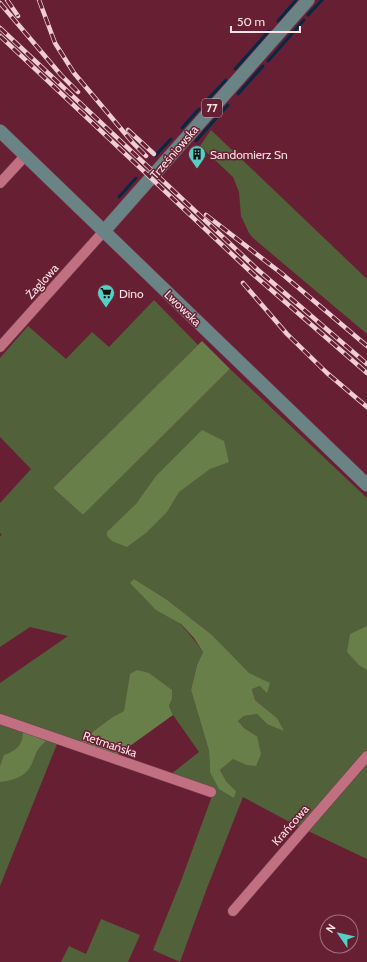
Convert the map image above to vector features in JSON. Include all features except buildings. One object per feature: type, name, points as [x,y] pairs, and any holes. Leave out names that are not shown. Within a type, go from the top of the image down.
[{"type":"main road","name":"Trześniowska","points":[[104,232],[308,0]]},
{"type":"main road","name":"Lwowska","points":[[0,131],[24,156],[367,485]]},
{"type":"street","points":[[0,183],[24,156]]},
{"type":"street","name":"Żaglowa","points":[[0,347],[104,232]]},
{"type":"street","name":"Retmańska","points":[[0,719],[211,792]]},
{"type":"street","name":"Krańcowa","points":[[233,911],[367,756]]},
{"type":"green space","points":[[211,130],[367,279],[367,334],[249,233],[241,216],[239,192],[233,177],[200,146]]},
{"type":"green space","points":[[154,300],[198,345],[53,488],[83,515],[230,369],[367,498],[367,750],[301,828],[243,797],[180,962],[153,950],[181,881],[212,796],[216,791],[170,775],[199,752],[173,715],[169,706],[172,699],[130,674],[125,711],[111,718],[79,742],[0,715],[0,683],[68,636],[30,627],[0,647],[0,536],[2,535],[0,533],[0,503],[31,469],[0,437],[0,358],[28,326],[66,359],[92,332],[109,347]],"holes":[[[134,579],[166,599],[211,634],[260,686],[252,689],[255,700],[277,718],[267,724],[257,714],[244,716],[238,721],[244,728],[257,736],[246,765],[233,758],[220,770],[226,781],[236,791],[210,772],[209,751],[191,690],[197,665],[203,652],[179,623]]]},
{"type":"green space","points":[[202,341],[230,369],[83,515],[53,488]]},
{"type":"green space","points":[[202,430],[224,441],[229,462],[210,469],[179,492],[167,512],[146,533],[127,547],[112,541],[107,536],[107,532],[136,504],[156,476]]},
{"type":"green space","points":[[134,579],[166,599],[211,634],[249,673],[270,683],[267,693],[260,686],[252,689],[255,700],[277,718],[284,731],[267,724],[257,714],[244,716],[238,721],[244,728],[257,736],[261,754],[256,766],[246,765],[233,759],[220,770],[226,781],[236,791],[234,798],[219,789],[210,772],[209,751],[191,690],[197,665],[203,652],[194,638],[181,624],[156,610],[130,583]]},
{"type":"green space","points":[[367,626],[367,670],[359,665],[347,652],[350,634]]},
{"type":"green space","points":[[137,670],[149,673],[172,690],[172,699],[169,706],[173,715],[116,756],[79,742],[111,718],[124,711],[130,674]]},
{"type":"green space","points":[[0,724],[57,744],[0,886]]},
{"type":"green space","points":[[23,732],[46,741],[38,750],[30,767],[25,773],[13,779],[0,782],[0,766],[4,755],[12,752],[18,747],[22,741]]},
{"type":"green space","points":[[367,758],[367,859],[306,830]]},
{"type":"green space","points":[[101,919],[140,935],[128,962],[61,962],[69,946],[86,954]]},
{"type":"waterway","points":[[278,21],[296,0]]},
{"type":"waterway","points":[[308,15],[322,0]]},
{"type":"waterway","points":[[268,61],[304,20]]},
{"type":"waterway","points":[[235,69],[269,31]]},
{"type":"waterway","points":[[238,94],[263,66]]},
{"type":"waterway","points":[[208,99],[226,80]]},
{"type":"waterway","points":[[196,141],[228,105]]},
{"type":"waterway","points":[[182,128],[199,109]]},
{"type":"waterway","points":[[155,156],[171,139]]},
{"type":"waterway","points":[[119,197],[136,178]]},
{"type":"railway","points":[[7,0],[18,16]]},
{"type":"railway","points":[[39,0],[55,43],[74,73],[133,143],[146,156]]},
{"type":"railway","points":[[0,3],[61,75],[78,92]]},
{"type":"railway","points":[[0,28],[258,270],[367,364]]},
{"type":"railway","points":[[0,36],[254,275],[367,373]]},
{"type":"railway","points":[[128,130],[154,154]]},
{"type":"railway","points":[[206,215],[281,273],[367,346]]},
{"type":"railway","points":[[243,283],[287,334],[327,373],[367,407]]},
{"type":"place","name":"Sandomierz Sn","points":[[197,169]]},
{"type":"place","name":"Dino","points":[[106,308]]}]
